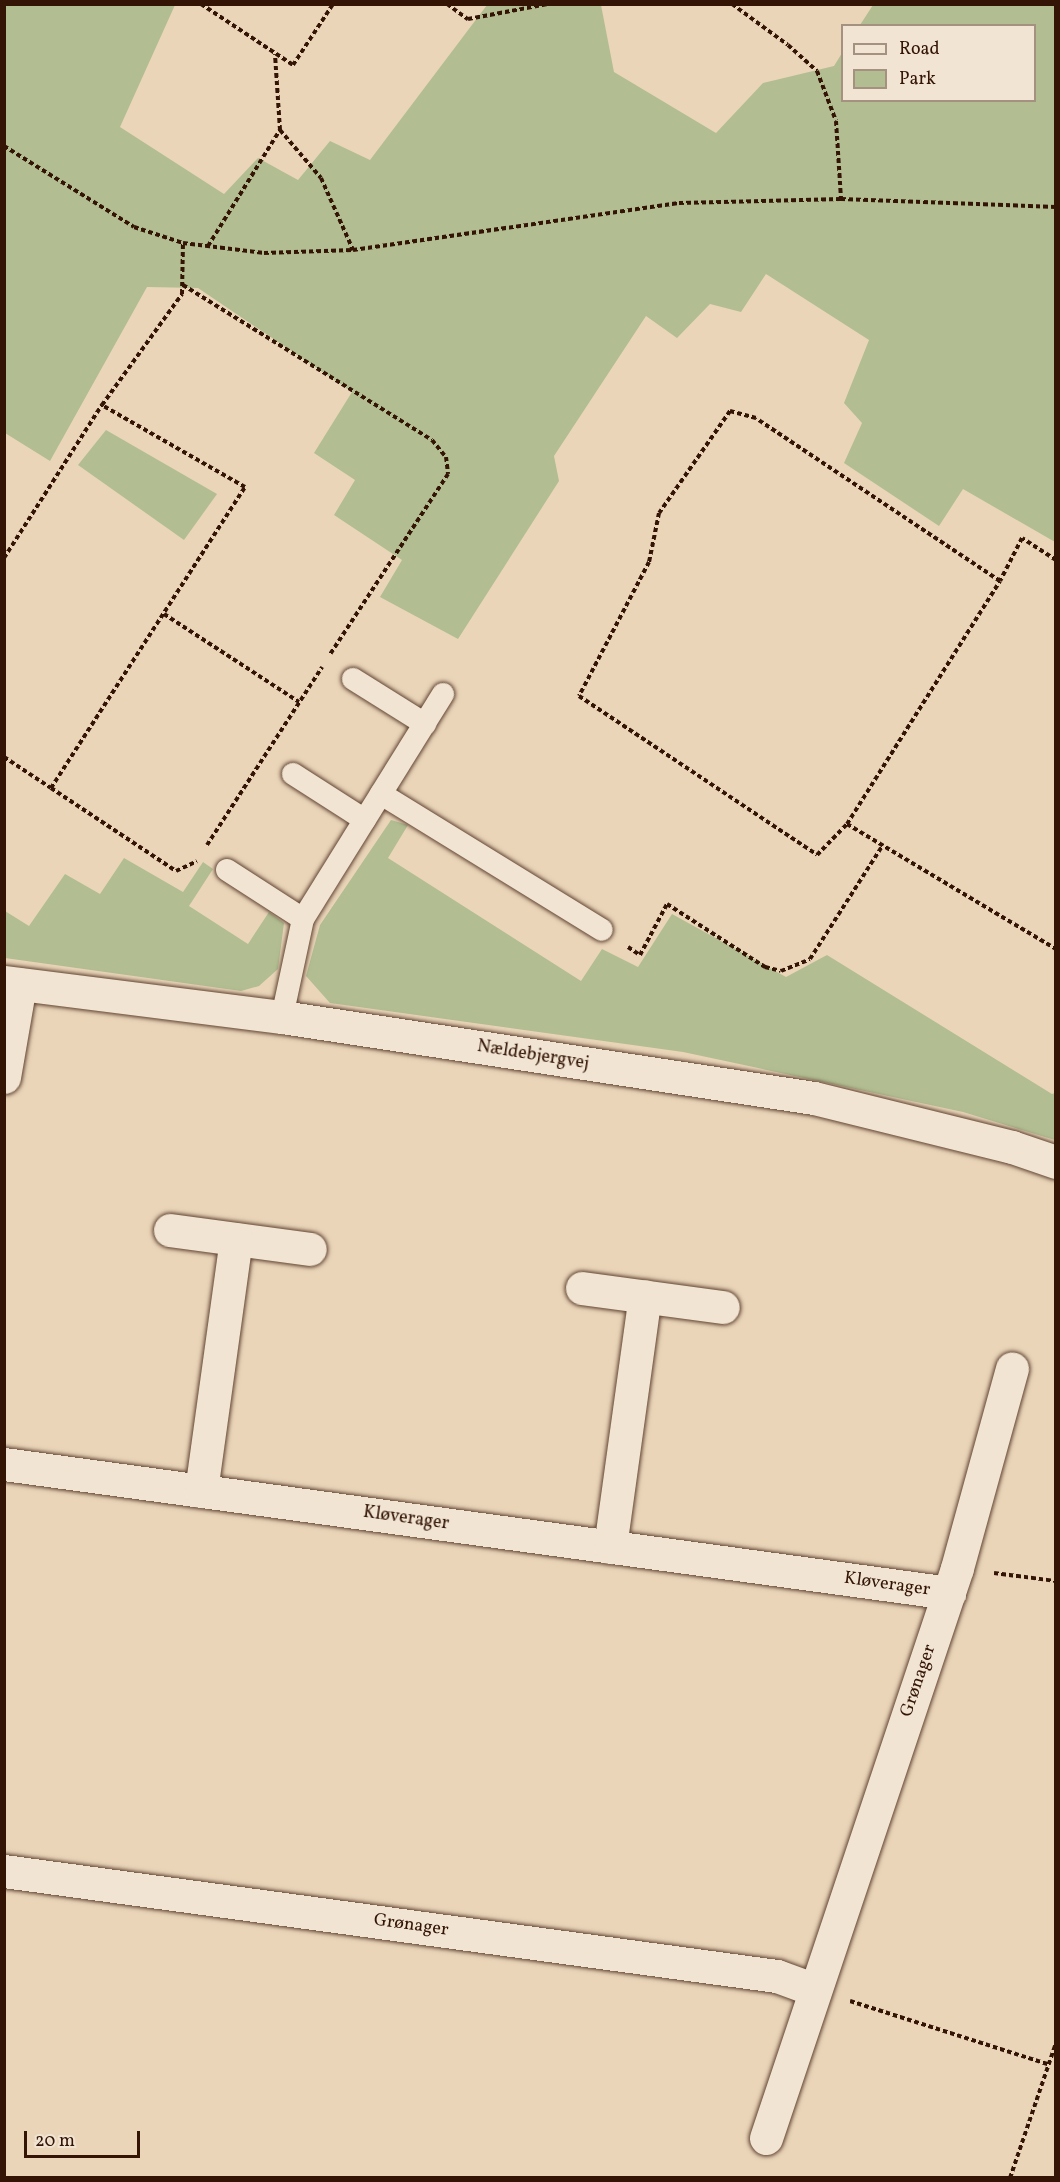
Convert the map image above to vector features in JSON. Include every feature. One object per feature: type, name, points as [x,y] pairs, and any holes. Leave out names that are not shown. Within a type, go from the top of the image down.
[{"type":"street","name":"Nældebjergvej","points":[[12,983],[282,1017],[814,1098],[1012,1147],[1056,1162]]},
{"type":"street","points":[[4,1077],[12,983]]},
{"type":"street","points":[[170,1230],[310,1249]]},
{"type":"street","points":[[201,1491],[236,1239]]},
{"type":"street","points":[[582,1288],[723,1307]]},
{"type":"street","points":[[610,1547],[645,1296]]},
{"type":"street","name":"Grønager","points":[[766,2138],[953,1581],[1012,1368]]},
{"type":"street","name":"Kløverager","points":[[4,1464],[610,1547],[953,1581]]},
{"type":"street","name":"Grønager","points":[[4,1871],[777,1976],[815,1990]]},
{"type":"lane","points":[[353,679],[425,724]]},
{"type":"lane","points":[[282,1017],[303,919],[443,694]]},
{"type":"lane","points":[[293,774],[365,820]]},
{"type":"lane","points":[[381,794],[602,930]]},
{"type":"lane","points":[[227,870],[303,919]]},
{"type":"path","points":[[201,4],[293,65],[333,4]]},
{"type":"path","points":[[447,4],[468,19],[548,4]]},
{"type":"path","points":[[732,4],[788,45],[816,71],[836,121],[841,199]]},
{"type":"path","points":[[208,246],[280,130],[275,54]]},
{"type":"path","points":[[280,130],[321,178],[353,250]]},
{"type":"path","points":[[4,146],[135,226],[183,243],[264,253],[353,250],[679,203],[841,199],[1056,207]]},
{"type":"path","points":[[4,558],[102,405],[182,294],[183,243]]},
{"type":"path","points":[[4,757],[176,871],[196,863],[448,474],[446,457],[432,440],[183,285]]},
{"type":"path","points":[[51,788],[245,486],[102,405]]},
{"type":"path","points":[[1000,580],[756,418],[730,411],[659,513],[649,562],[579,696],[817,855],[847,824],[1000,580],[1022,538],[1056,560]]},
{"type":"path","points":[[164,614],[299,702]]},
{"type":"path","points":[[847,824],[1056,949]]},
{"type":"path","points":[[602,930],[640,955],[667,904],[765,967],[781,971],[810,959],[883,845]]},
{"type":"path","points":[[953,1581],[1056,1581]]},
{"type":"path","points":[[815,1990],[1048,2064]]},
{"type":"path","points":[[1010,2178],[1056,2043]]},
{"type":"green space","points":[[4,5],[175,5],[120,127],[224,194],[258,158],[298,180],[330,141],[370,160],[487,5],[601,5],[614,72],[716,133],[763,83],[834,66],[841,55],[841,102],[1036,102],[1036,24],[861,24],[873,5],[1055,5],[1055,542],[963,489],[939,526],[844,463],[862,423],[844,403],[869,340],[766,274],[741,312],[710,304],[677,338],[646,316],[554,456],[559,481],[458,639],[380,597],[402,560],[334,515],[355,480],[314,453],[352,392],[198,288],[147,287],[50,461],[5,433]]},
{"type":"green space","points":[[106,430],[217,494],[184,540],[78,465]]},
{"type":"green space","points":[[391,820],[408,825],[388,858],[581,981],[602,949],[638,967],[672,914],[786,977],[827,955],[1052,1094],[1055,1093],[1055,1140],[963,1112],[683,1052],[330,1003],[306,976],[320,925]]},
{"type":"green space","points":[[124,858],[183,892],[203,862],[213,869],[189,906],[248,944],[269,912],[284,923],[278,969],[259,986],[241,991],[5,958],[5,911],[29,926],[65,874],[100,894]]}]
